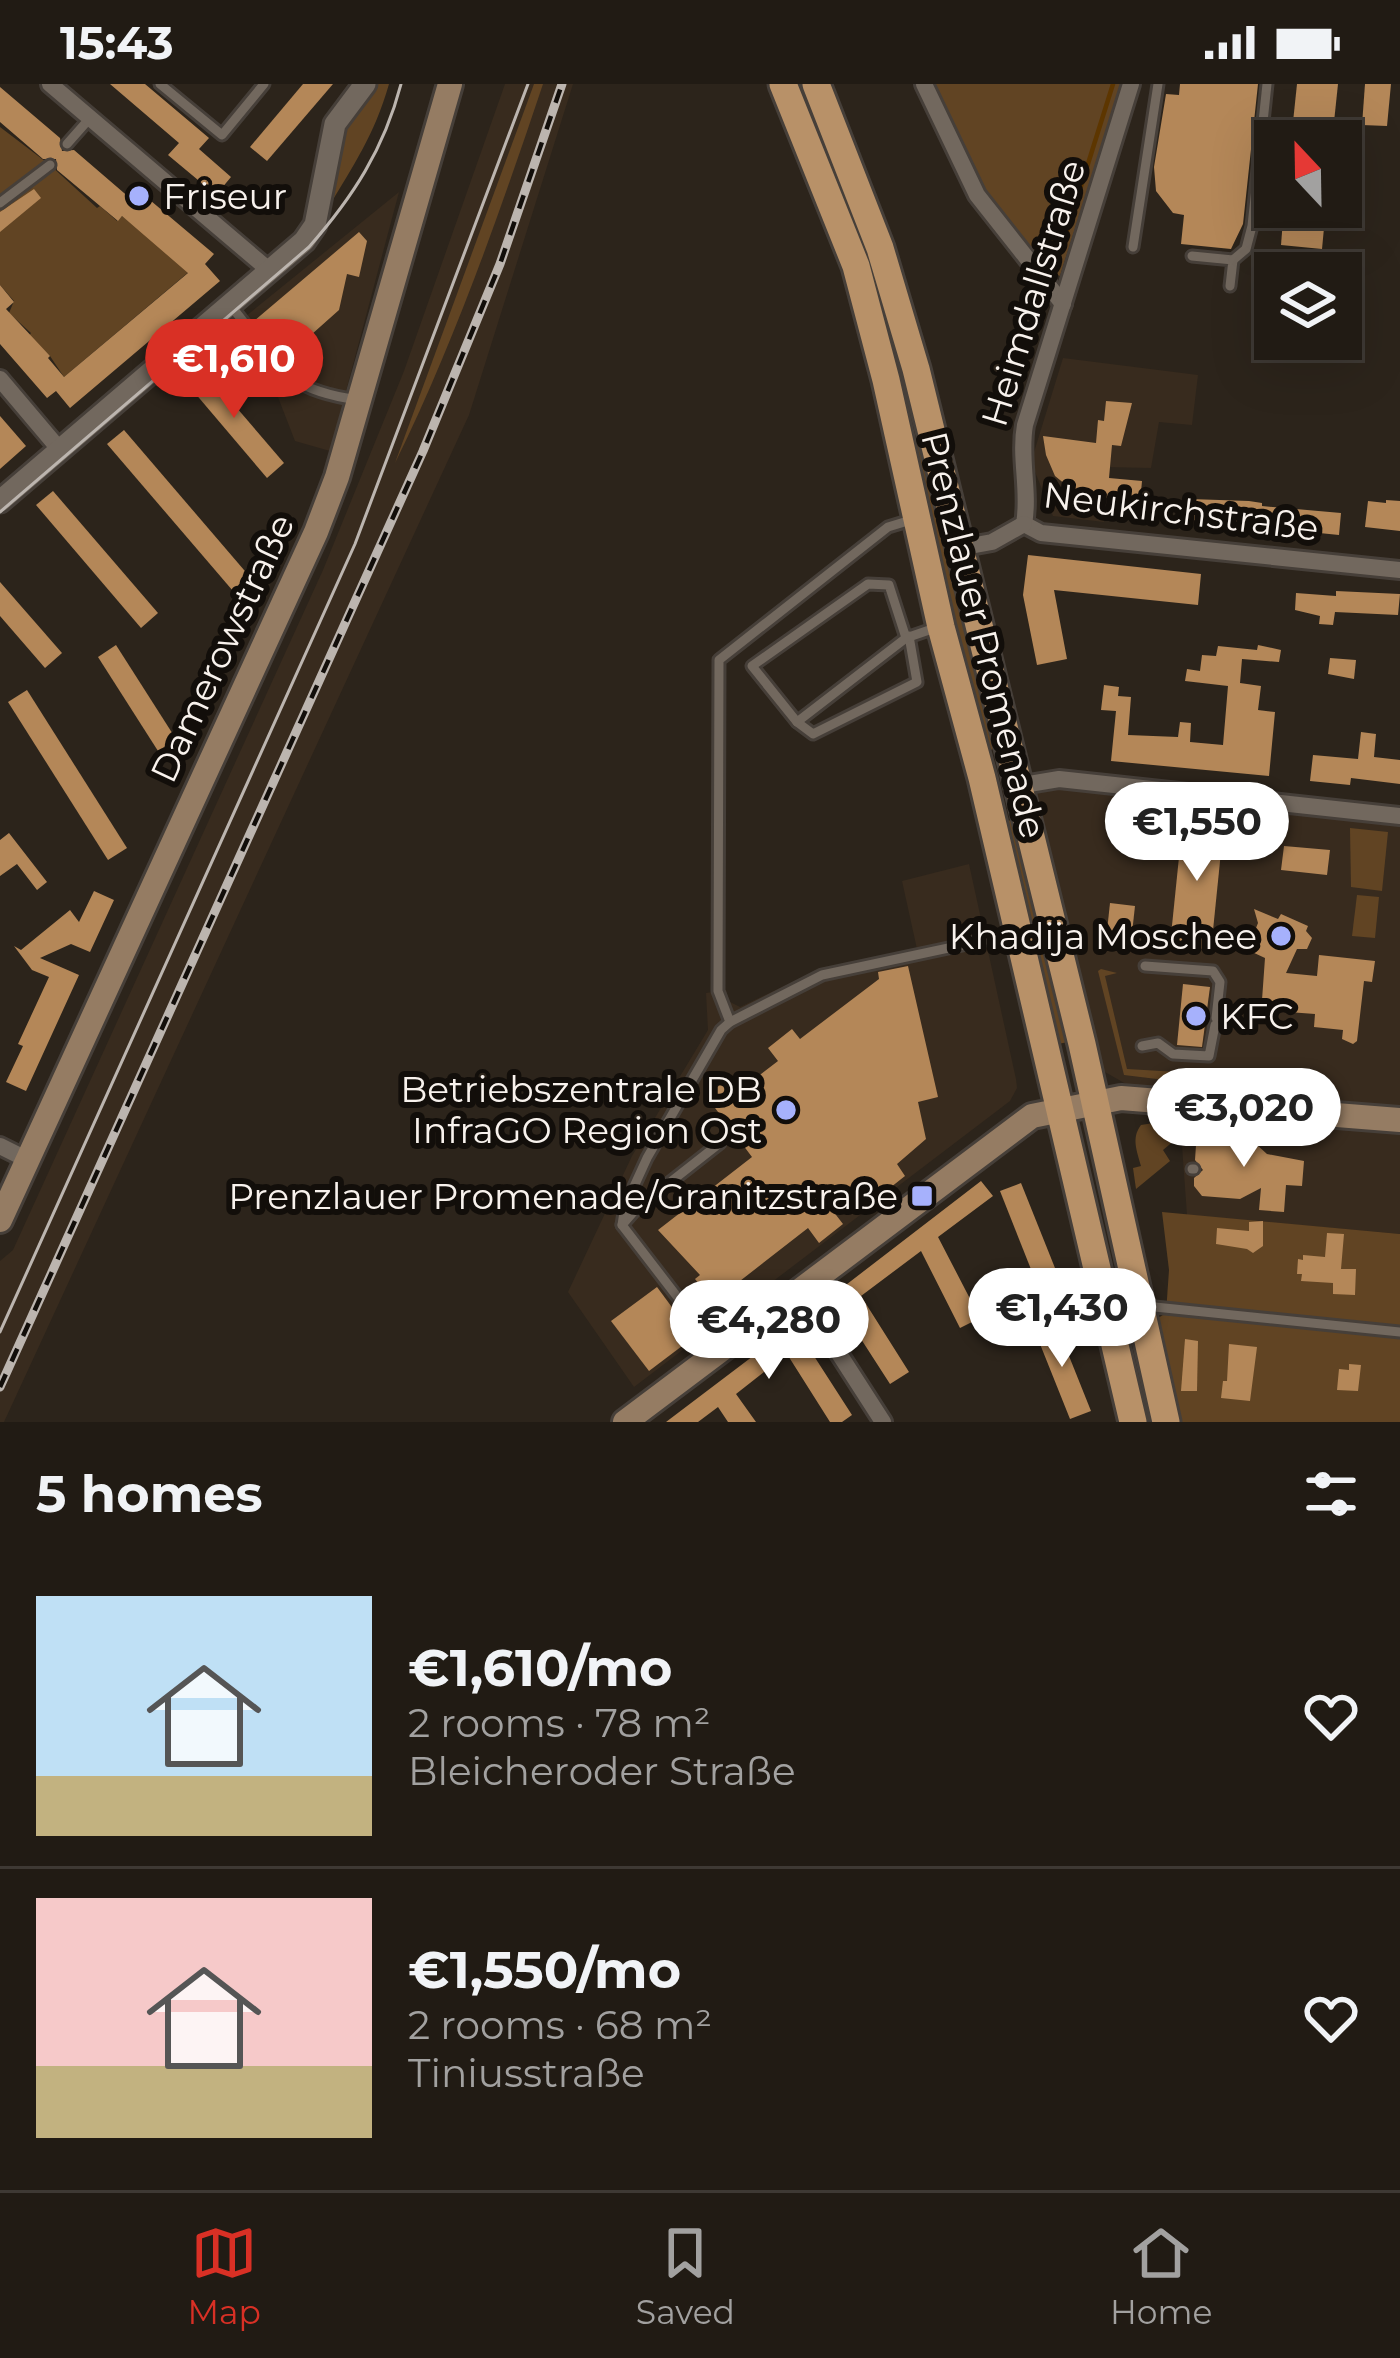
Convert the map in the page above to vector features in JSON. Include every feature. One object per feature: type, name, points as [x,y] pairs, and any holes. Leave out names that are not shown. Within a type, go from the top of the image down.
[{"type":"main road","name":"Damerowstraße","points":[[0,1220],[316,532],[450,84]]},
{"type":"main road","name":"Prenzlauer Promenade","points":[[783,84],[856,266],[1133,1422]]},
{"type":"main road","name":"Prenzlauer Promenade","points":[[816,84],[880,248],[916,370],[1166,1422]]},
{"type":"main road","points":[[625,1422],[1018,1125],[1061,1108],[1121,1098],[1400,1120]]},
{"type":"main road","points":[[1098,1274],[1130,1266]]},
{"type":"street","points":[[50,84],[270,271]]},
{"type":"street","points":[[0,501],[311,232],[335,124],[364,84]]},
{"type":"street","points":[[924,84],[977,194],[1064,304]]},
{"type":"street","name":"Heimdallstraße","points":[[1024,524],[1020,452],[1024,425],[1131,84]]},
{"type":"street","points":[[0,379],[60,450]]},
{"type":"street","name":"Neukirchstraße","points":[[959,548],[992,542],[1024,524],[1041,533],[1400,570]]},
{"type":"street","points":[[1017,786],[1059,779],[1400,816]]},
{"type":"street","points":[[0,1146],[28,1160]]},
{"type":"street","points":[[798,1290],[884,1422]]},
{"type":"lane","points":[[160,84],[223,135],[265,84]]},
{"type":"lane","points":[[1133,247],[1157,84]]},
{"type":"lane","points":[[1230,286],[1233,260],[1246,249],[1252,226],[1267,84]]},
{"type":"lane","points":[[67,144],[90,118]]},
{"type":"lane","points":[[0,203],[50,165]]},
{"type":"lane","points":[[1192,256],[1233,260]]},
{"type":"lane","points":[[230,305],[285,376],[312,393],[359,400]]},
{"type":"lane","points":[[730,1022],[718,991],[719,660],[888,526],[916,518]]},
{"type":"lane","points":[[868,584],[889,584],[908,637],[917,682],[813,734],[797,722],[752,666],[868,584]]},
{"type":"lane","points":[[797,722],[908,637],[940,626]]},
{"type":"lane","points":[[719,1351],[622,1225],[625,1205],[658,1139],[721,1030],[822,976],[1018,933]]},
{"type":"lane","points":[[1142,1046],[1158,1043],[1173,1054],[1209,1056],[1220,982],[1213,971],[1145,966]]},
{"type":"lane","points":[[622,1225],[720,1143]]},
{"type":"lane","points":[[1140,1311],[1155,1306],[1400,1332]]},
{"type":"shaded area","points":[[373,84],[389,84],[370,134],[328,208],[344,124]]},
{"type":"shaded area","points":[[505,84],[573,84],[469,415],[4,1422],[0,1422],[0,1261],[13,1250],[323,570],[404,371]]},
{"type":"shaded area","points":[[534,84],[543,84],[493,228],[395,463]]},
{"type":"shaded area","points":[[935,84],[1121,84],[1060,276],[1036,263],[991,204],[948,125]]},
{"type":"shaded area","points":[[0,127],[97,208],[117,221],[122,216],[191,270],[64,377],[31,333],[9,313],[14,301],[0,285]]},
{"type":"shaded area","points":[[399,192],[330,451],[295,441],[276,392],[225,333]]},
{"type":"shaded area","points":[[1063,358],[1198,375],[1192,425],[1159,422],[1151,468],[1104,467],[1104,522],[1053,516],[1031,462]]},
{"type":"shaded area","points":[[919,442],[995,749],[989,750],[957,639],[915,443]]},
{"type":"shaded area","points":[[1040,787],[1400,824],[1400,1112],[1126,1084],[1105,1072],[1098,1060],[1036,797]]},
{"type":"shaded area","points":[[1013,820],[1068,1042],[1058,1044],[1006,821]]},
{"type":"shaded area","points":[[1350,828],[1388,832],[1382,891],[1351,887]]},
{"type":"shaded area","points":[[969,864],[1016,1079],[1010,1101],[634,1387],[568,1292],[632,1156],[708,1030],[706,993],[726,990],[728,1001],[740,1007],[805,976],[917,949],[902,881]]},
{"type":"shaded area","points":[[1357,895],[1379,897],[1375,938],[1352,936]]},
{"type":"shaded area","points":[[1101,969],[1117,973],[1105,976],[1127,1069],[1195,1073],[1198,1084],[1124,1075]]},
{"type":"shaded area","points":[[1180,1118],[1276,1128],[1400,1130],[1400,1234],[1187,1215]]},
{"type":"shaded area","points":[[1180,1123],[1182,1145],[1176,1139],[1163,1150],[1170,1161],[1136,1189],[1133,1168],[1141,1166],[1136,1135],[1141,1125]]},
{"type":"shaded area","points":[[1162,1212],[1400,1234],[1400,1422],[1180,1422],[1157,1324],[1166,1313],[1169,1270]]},
{"type":"building","points":[[110,84],[145,84],[209,138],[199,149],[231,177],[216,195],[168,155],[179,143]]},
{"type":"building","points":[[303,84],[333,84],[267,161],[250,147]]},
{"type":"building","points":[[1180,84],[1258,84],[1243,224],[1231,249],[1181,244],[1184,215],[1173,213],[1156,191],[1154,167],[1166,94],[1179,95]]},
{"type":"building","points":[[1297,84],[1338,84],[1334,120],[1293,120]]},
{"type":"building","points":[[1365,84],[1391,84],[1387,126],[1362,125]]},
{"type":"building","points":[[0,87],[60,138],[62,151],[74,150],[131,199],[138,190],[214,254],[205,264],[220,281],[70,408],[56,391],[47,398],[0,344],[0,285],[14,302],[6,309],[64,377],[188,273],[122,216],[118,221],[57,170],[56,159],[43,159],[0,122]]},
{"type":"building","points":[[34,189],[41,198],[0,232],[0,212]]},
{"type":"building","points":[[1282,228],[1324,228],[1322,249],[1281,245]]},
{"type":"building","points":[[359,232],[367,241],[359,277],[347,274],[339,310],[284,359],[254,321]]},
{"type":"building","points":[[200,365],[284,463],[267,478],[183,379]]},
{"type":"building","points":[[1106,401],[1132,403],[1121,446],[1112,445],[1109,478],[1142,481],[1140,503],[1076,493],[1055,476],[1046,455],[1043,436],[1096,443]]},
{"type":"building","points":[[0,416],[26,446],[0,469]]},
{"type":"building","points":[[124,430],[250,577],[233,591],[107,444]]},
{"type":"building","points":[[53,491],[158,613],[141,628],[36,505]]},
{"type":"building","points":[[1190,499],[1341,513],[1339,535],[1182,519]]},
{"type":"building","points":[[1368,501],[1400,501],[1400,531],[1365,527]]},
{"type":"building","points":[[1028,555],[1201,574],[1198,605],[1054,590],[1067,659],[1037,665],[1023,595]]},
{"type":"building","points":[[0,582],[62,653],[45,668],[0,616]]},
{"type":"building","points":[[1336,591],[1400,594],[1398,615],[1335,612],[1333,625],[1319,624],[1320,616],[1295,610],[1296,593],[1336,596]]},
{"type":"building","points":[[116,645],[176,739],[158,751],[98,657]]},
{"type":"building","points":[[1258,645],[1281,650],[1279,662],[1242,659],[1240,683],[1261,686],[1258,710],[1275,712],[1269,776],[1111,761],[1116,711],[1101,710],[1104,685],[1119,687],[1118,696],[1131,697],[1128,735],[1178,737],[1180,722],[1191,723],[1190,742],[1223,745],[1228,686],[1185,681],[1187,669],[1200,671],[1202,655],[1216,656],[1218,646],[1257,650]]},
{"type":"building","points":[[1330,658],[1356,660],[1354,679],[1328,674]]},
{"type":"building","points":[[27,690],[127,848],[108,860],[8,702]]},
{"type":"building","points":[[1361,732],[1376,734],[1374,757],[1400,760],[1400,784],[1351,778],[1350,785],[1310,781],[1313,755],[1358,759]]},
{"type":"building","points":[[1183,818],[1224,822],[1211,950],[1170,945]]},
{"type":"building","points":[[9,833],[47,882],[37,890],[17,864],[0,876],[0,840]]},
{"type":"building","points":[[1284,846],[1330,850],[1327,875],[1281,870]]},
{"type":"building","points":[[94,891],[114,900],[90,952],[71,944],[40,958],[79,975],[26,1091],[6,1082],[49,977],[32,970],[14,946],[21,950],[70,910],[79,922]]},
{"type":"building","points":[[1110,903],[1135,906],[1131,942],[1106,940]]},
{"type":"building","points":[[1254,909],[1308,926],[1312,938],[1307,949],[1297,949],[1286,973],[1317,976],[1319,955],[1375,961],[1372,982],[1364,981],[1357,1041],[1342,1039],[1343,1030],[1314,1027],[1315,1014],[1261,1014],[1265,958],[1237,945],[1243,933],[1252,938],[1258,923]]},
{"type":"building","name":"Betriebszentrale DB InfraGO Region Ost","points":[[908,966],[938,1097],[918,1102],[926,1139],[897,1164],[905,1176],[881,1195],[871,1182],[833,1211],[843,1224],[819,1243],[808,1228],[713,1302],[695,1279],[700,1275],[658,1230],[752,1157],[706,1096],[730,1077],[740,1090],[778,1061],[768,1048],[792,1029],[800,1039],[879,979],[878,972]]},
{"type":"building","name":"KFC","points":[[1183,984],[1210,987],[1202,1047],[1177,1045]]},
{"type":"building","points":[[1208,1130],[1245,1134],[1267,1154],[1304,1161],[1302,1186],[1286,1185],[1284,1212],[1259,1210],[1261,1188],[1240,1199],[1202,1196],[1194,1186],[1194,1178],[1203,1170],[1195,1160],[1196,1145]]},
{"type":"building","points":[[981,1181],[993,1196],[938,1237],[980,1318],[960,1328],[921,1251],[861,1296],[909,1372],[890,1384],[841,1308],[833,1314],[825,1301]]},
{"type":"building","points":[[1021,1183],[1061,1283],[1040,1292],[1000,1191]]},
{"type":"building","points":[[1263,1221],[1263,1246],[1253,1253],[1216,1244],[1217,1228],[1249,1231],[1249,1222]]},
{"type":"building","points":[[1327,1233],[1344,1234],[1341,1269],[1356,1269],[1355,1295],[1333,1294],[1333,1283],[1301,1281],[1302,1274],[1297,1274],[1303,1255],[1325,1257]]},
{"type":"building","points":[[657,1287],[694,1337],[649,1371],[611,1321]]},
{"type":"building","points":[[802,1319],[810,1333],[803,1339],[852,1415],[842,1422],[830,1422],[787,1354],[736,1394],[756,1422],[728,1422],[718,1407],[698,1422],[666,1422]]},
{"type":"building","points":[[1055,1321],[1091,1411],[1070,1419],[1034,1329]]},
{"type":"building","points":[[1185,1339],[1198,1341],[1197,1391],[1181,1391]]},
{"type":"building","points":[[1229,1344],[1257,1347],[1250,1401],[1221,1398]]},
{"type":"building","points":[[1349,1364],[1361,1365],[1358,1391],[1337,1390],[1339,1369],[1349,1370]]},
{"type":"waterway","points":[[1060,253],[1113,84]]},
{"type":"tram line","points":[[0,512],[309,247],[365,171],[386,130],[401,84]]},
{"type":"tram line","points":[[0,1332],[355,544],[528,84]]},
{"type":"railway","points":[[0,1387],[423,451],[500,264],[562,84]]},
{"type":"place","name":"Friseur","points":[[139,196]]},
{"type":"place","name":"Khadija Moschee","points":[[1281,936]]},
{"type":"place","name":"KFC","points":[[1196,1016]]},
{"type":"place","name":"Betriebszentrale DB InfraGO Region Ost","points":[[786,1110]]},
{"type":"place","name":"Prenzlauer Promenade/Granitzstraße","points":[[922,1196]]}]
